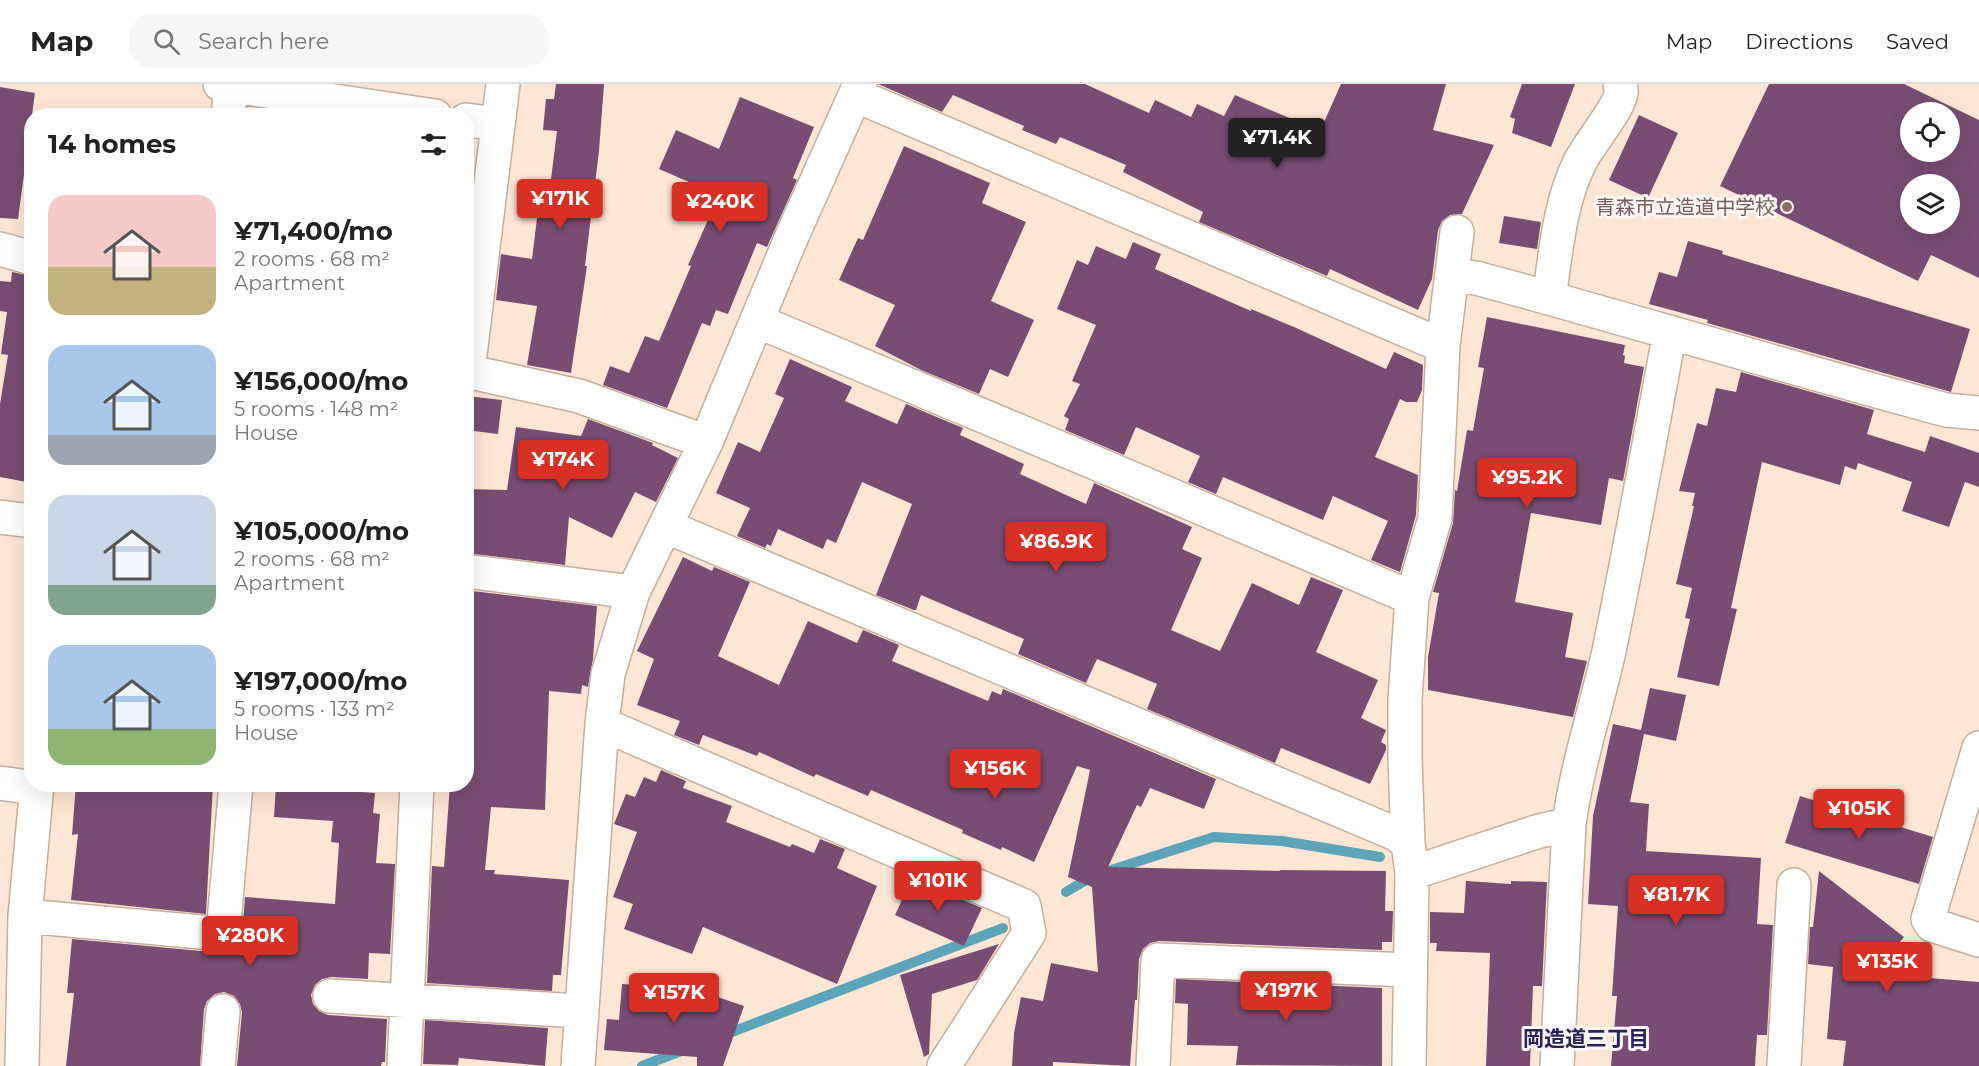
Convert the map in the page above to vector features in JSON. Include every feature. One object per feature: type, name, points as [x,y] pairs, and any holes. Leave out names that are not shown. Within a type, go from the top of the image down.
[{"type":"street","points":[[474,255],[482,122],[503,84]]},
{"type":"street","points":[[1549,298],[1569,185],[1580,162],[1615,107],[1621,93],[1620,84]]},
{"type":"street","points":[[578,1066],[580,1011],[602,724],[608,674],[633,592],[706,442],[792,236],[857,89],[1443,346]]},
{"type":"street","points":[[226,95],[355,108]]},
{"type":"street","points":[[1409,1066],[1410,858],[1405,699],[1412,598],[1435,518],[1443,346],[1457,232]]},
{"type":"street","points":[[0,249],[24,256]]},
{"type":"street","points":[[1452,275],[1476,278],[1946,410],[1979,413]]},
{"type":"street","points":[[758,321],[1412,598]]},
{"type":"street","points":[[1557,1066],[1569,824],[1579,763],[1596,709],[1609,649],[1670,332]]},
{"type":"street","points":[[474,373],[579,396],[706,442]]},
{"type":"street","points":[[0,517],[24,520]]},
{"type":"street","points":[[665,526],[1396,834],[1410,858]]},
{"type":"street","points":[[474,572],[633,592]]},
{"type":"street","points":[[602,724],[1024,906],[1029,933],[944,1066]]},
{"type":"street","points":[[1979,748],[1928,919],[1932,925],[1979,940]]},
{"type":"street","points":[[0,783],[24,785]]},
{"type":"street","points":[[22,1066],[25,916],[36,792]]},
{"type":"street","points":[[25,916],[223,934],[235,792]]},
{"type":"street","points":[[404,1066],[417,792]]},
{"type":"street","points":[[1410,858],[1569,824]]},
{"type":"street","points":[[1784,1066],[1794,885]]},
{"type":"street","points":[[1153,1066],[1158,960],[1410,970]]},
{"type":"street","points":[[330,996],[580,1011]]},
{"type":"street","points":[[218,1066],[223,1011]]},
{"type":"building","points":[[556,84],[604,84],[599,151],[585,266],[587,266],[571,373],[527,365],[537,306],[496,300],[501,254],[532,259],[538,210],[547,211],[557,131],[543,130],[546,99],[554,99]]},
{"type":"building","points":[[878,84],[1085,84],[1149,113],[1155,100],[1191,117],[1197,104],[1224,116],[1235,95],[1320,131],[1341,84],[1446,84],[1433,130],[1494,145],[1462,214],[1450,215],[1442,221],[1438,230],[1432,279],[1418,310],[1330,269],[1327,276],[1199,222],[1203,212],[1123,172],[1126,165],[1060,137],[1056,144],[1022,130],[1024,126],[953,95],[942,112]]},
{"type":"building","points":[[1522,84],[1575,84],[1551,147],[1512,133],[1515,119],[1510,117]]},
{"type":"building","points":[[1769,84],[1904,84],[1942,102],[1900,102],[1900,162],[1960,162],[1960,111],[1979,120],[1979,278],[1931,255],[1918,281],[1720,186]]},
{"type":"building","points":[[0,87],[35,93],[33,108],[24,108],[24,175],[18,219],[0,218]]},
{"type":"building","points":[[740,97],[814,127],[793,178],[797,180],[767,247],[757,243],[728,314],[716,310],[710,326],[702,323],[667,408],[603,385],[610,366],[629,373],[645,336],[659,341],[691,266],[688,265],[719,195],[659,169],[676,130],[719,149]]},
{"type":"building","points":[[1639,115],[1678,133],[1648,198],[1609,180]]},
{"type":"building","points":[[904,146],[990,183],[982,203],[1026,222],[991,301],[1034,320],[1008,377],[990,369],[979,394],[921,370],[875,346],[895,305],[839,280],[858,238],[863,240]]},
{"type":"building","points":[[1504,216],[1541,222],[1537,249],[1499,243]]},
{"type":"building","points":[[1688,241],[1723,251],[1722,254],[1970,329],[1951,392],[1707,323],[1708,320],[1649,304],[1659,272],[1677,277]]},
{"type":"building","points":[[1133,242],[1161,254],[1155,269],[1294,327],[1386,369],[1394,352],[1423,365],[1422,390],[1417,402],[1406,402],[1400,399],[1375,457],[1418,475],[1416,515],[1400,572],[1371,560],[1388,521],[1333,496],[1323,520],[1223,477],[1216,494],[1188,482],[1200,456],[1136,427],[1124,455],[1065,430],[1069,419],[1064,416],[1080,384],[1072,381],[1096,325],[1057,309],[1077,260],[1088,265],[1096,246],[1126,259]]},
{"type":"building","points":[[12,272],[24,274],[24,482],[0,477],[0,404],[8,355],[1,354],[7,312],[0,311],[0,281],[11,282]]},
{"type":"building","points":[[1487,317],[1625,345],[1624,363],[1644,367],[1623,481],[1609,478],[1601,525],[1531,513],[1515,602],[1573,613],[1565,657],[1587,661],[1573,717],[1428,690],[1428,657],[1439,593],[1433,592],[1453,523],[1455,490],[1457,491],[1467,430],[1473,431],[1484,368],[1478,367]]},
{"type":"building","points":[[790,359],[852,387],[845,401],[897,424],[906,404],[963,428],[960,435],[1024,464],[1020,474],[1086,504],[1094,483],[1192,527],[1182,549],[1202,558],[1171,630],[1220,651],[1252,583],[1299,605],[1311,577],[1343,590],[1316,652],[1378,680],[1361,718],[1386,730],[1381,742],[1386,745],[1386,750],[1370,784],[1281,748],[1275,763],[1147,709],[1157,684],[1097,659],[1086,683],[1018,654],[1024,639],[921,595],[916,610],[914,610],[876,595],[912,504],[862,482],[836,543],[827,539],[823,549],[778,529],[771,546],[767,544],[765,548],[737,536],[750,508],[716,493],[738,442],[760,452],[784,398],[775,394]]},
{"type":"building","points":[[1741,372],[1874,410],[1867,434],[1925,452],[1930,436],[1979,453],[1979,487],[1965,482],[1949,527],[1902,511],[1912,482],[1858,463],[1856,470],[1845,466],[1840,485],[1762,462],[1731,608],[1737,609],[1719,686],[1677,677],[1690,619],[1685,618],[1692,588],[1676,584],[1695,493],[1679,491],[1697,423],[1707,426],[1716,388],[1736,392]]},
{"type":"building","points":[[474,397],[502,400],[498,434],[474,431]]},
{"type":"building","points":[[588,419],[653,443],[652,445],[678,458],[656,502],[635,492],[612,538],[569,517],[565,565],[474,554],[474,489],[507,490],[516,427],[581,436]]},
{"type":"building","points":[[683,557],[712,571],[714,567],[750,582],[718,656],[779,685],[808,621],[857,643],[863,630],[899,645],[892,661],[988,701],[992,691],[1001,695],[1003,689],[1216,779],[1204,809],[1150,788],[1141,807],[1137,805],[1108,867],[1386,871],[1385,911],[1393,911],[1392,942],[1382,942],[1382,950],[1159,941],[1150,943],[1143,949],[1139,959],[1130,1066],[1053,1062],[1053,1066],[1012,1066],[1014,1033],[1021,997],[1043,1001],[1051,963],[1098,972],[1092,887],[1068,877],[1090,770],[1077,766],[1034,862],[1002,847],[1001,850],[962,833],[963,830],[871,790],[868,796],[816,774],[814,777],[759,752],[757,756],[703,735],[699,745],[674,735],[680,721],[637,705],[654,659],[637,651]]},
{"type":"building","points":[[474,591],[597,606],[593,659],[588,687],[582,685],[581,694],[549,691],[545,810],[491,807],[485,870],[495,870],[494,874],[569,880],[561,975],[553,975],[552,991],[427,983],[432,866],[444,867],[449,792],[474,792]]},
{"type":"building","points":[[1650,688],[1686,695],[1676,741],[1644,734],[1630,802],[1649,804],[1646,851],[1761,858],[1757,924],[1773,925],[1767,1035],[1757,1035],[1755,1066],[1611,1066],[1617,996],[1612,996],[1618,906],[1588,904],[1593,816],[1613,724],[1641,730]]},
{"type":"building","points":[[661,770],[686,781],[683,788],[732,806],[726,822],[790,847],[792,844],[814,853],[820,839],[845,849],[837,868],[877,886],[837,984],[703,927],[692,954],[624,929],[633,904],[613,897],[637,832],[614,824],[626,794],[635,797],[644,777],[656,782]]},
{"type":"building","points":[[75,792],[213,792],[206,914],[71,900],[78,834],[72,835]]},
{"type":"building","points":[[276,792],[375,793],[373,813],[380,814],[376,863],[395,864],[390,954],[369,953],[368,979],[331,977],[322,979],[315,985],[311,995],[313,1004],[319,1011],[328,1015],[387,1019],[385,1062],[382,1062],[381,1066],[237,1066],[242,1012],[234,996],[224,992],[215,994],[207,1001],[204,1009],[200,1066],[66,1066],[74,993],[67,993],[72,939],[222,953],[231,951],[239,944],[242,936],[245,897],[335,904],[339,843],[331,842],[333,821],[274,817]]},
{"type":"building","points":[[1800,796],[1933,837],[1919,884],[1785,843]]},
{"type":"building","points":[[1819,871],[1904,937],[1877,971],[1979,982],[1979,1066],[1843,1066],[1846,1041],[1827,1039],[1833,967],[1808,964],[1810,927],[1813,927]]},
{"type":"building","points":[[912,878],[982,908],[964,946],[895,915]]},
{"type":"building","points":[[1466,881],[1511,884],[1511,881],[1547,882],[1542,986],[1533,986],[1530,1066],[1486,1066],[1490,953],[1436,951],[1437,943],[1430,943],[1430,912],[1464,913]]},
{"type":"building","points":[[999,944],[977,980],[932,994],[929,1054],[924,1057],[900,975]]},
{"type":"building","points":[[1176,979],[1382,988],[1382,1066],[1236,1065],[1238,1046],[1187,1045],[1188,1004],[1175,1003]]},
{"type":"building","points":[[622,984],[697,990],[744,1006],[723,1066],[697,1066],[697,1057],[604,1050],[607,1019],[619,1020]]},
{"type":"building","points":[[425,1020],[548,1028],[545,1066],[459,1058],[458,1065],[423,1064]]},
{"type":"waterway","points":[[1108,871],[1214,837],[1282,841],[1380,857]]},
{"type":"waterway","points":[[1066,892],[1093,876]]},
{"type":"waterway","points":[[724,1035],[1003,928]]},
{"type":"waterway","points":[[642,1066],[684,1050]]},
{"type":"place","name":"青森市立造道中学校","points":[[1787,207]]},
{"type":"district","name":"岡造道三丁目","points":[[1586,1039]]}]
